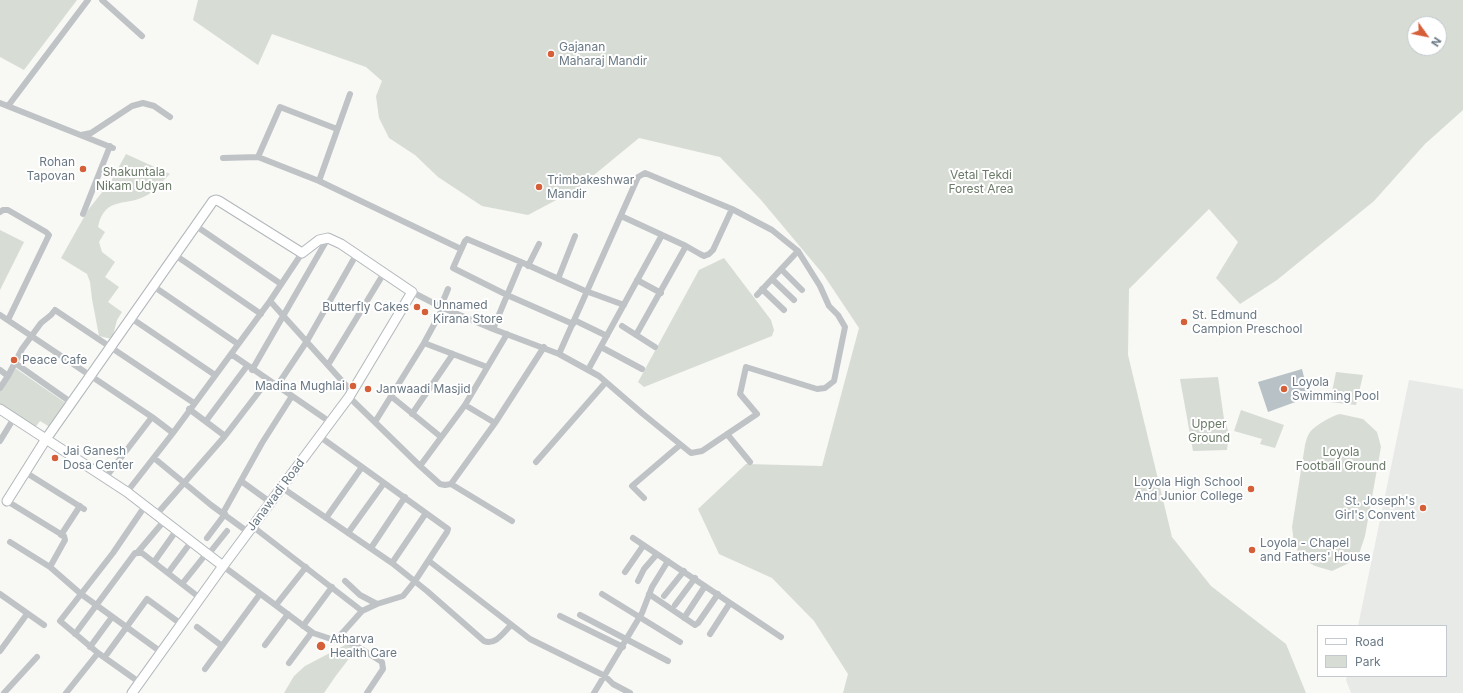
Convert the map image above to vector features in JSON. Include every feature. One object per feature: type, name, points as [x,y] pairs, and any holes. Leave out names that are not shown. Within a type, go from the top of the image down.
[{"type":"street","points":[[8,106],[87,2],[93,0]]},
{"type":"street","points":[[102,0],[142,36]]},
{"type":"street","points":[[318,181],[350,94]]},
{"type":"street","points":[[0,103],[112,147],[83,214]]},
{"type":"street","points":[[81,135],[91,133],[132,106],[143,103],[154,106],[170,118]]},
{"type":"street","points":[[258,157],[280,107],[337,129]]},
{"type":"street","points":[[223,158],[258,157],[318,181],[461,249]]},
{"type":"street","points":[[127,492],[173,433],[261,314],[302,253],[319,240],[328,238],[341,244],[412,292],[442,307],[493,329],[544,347],[599,376],[691,453],[699,452],[757,414],[740,394],[746,368],[817,389],[825,388],[834,381],[845,328],[838,315],[829,306],[820,286],[798,251],[772,230],[732,209],[642,173],[638,177],[559,354]]},
{"type":"street","points":[[50,567],[65,540],[64,536],[7,501],[46,439],[213,201],[216,200],[302,253]]},
{"type":"street","points":[[621,216],[704,256],[709,254],[712,250],[732,209]]},
{"type":"street","points":[[0,212],[3,210],[8,210],[49,235],[8,320]]},
{"type":"street","points":[[196,226],[281,284]]},
{"type":"street","points":[[588,370],[662,235]]},
{"type":"street","points":[[558,279],[575,236]]},
{"type":"street","points":[[206,421],[250,368],[283,316],[328,238]]},
{"type":"street","points":[[607,336],[507,295],[453,268],[465,241],[467,239],[558,279],[624,305]]},
{"type":"street","points":[[528,266],[539,244]]},
{"type":"street","points":[[636,335],[661,293],[686,246]]},
{"type":"street","points":[[757,295],[798,251]]},
{"type":"street","points":[[277,386],[307,341],[356,254]]},
{"type":"street","points":[[175,255],[261,314]]},
{"type":"street","points":[[493,329],[521,262]]},
{"type":"street","points":[[781,269],[802,290]]},
{"type":"street","points":[[328,365],[384,273]]},
{"type":"street","points":[[772,279],[794,300]]},
{"type":"street","points":[[637,280],[661,293]]},
{"type":"street","points":[[153,286],[238,344]]},
{"type":"street","points":[[375,422],[392,397],[424,343],[442,307],[448,289]]},
{"type":"street","points":[[762,289],[784,310]]},
{"type":"street","name":"Janawadi Road","points":[[132,693],[250,529],[351,394],[412,292]]},
{"type":"street","points":[[270,301],[328,365],[375,422],[420,466],[442,485],[451,484],[512,521]]},
{"type":"street","points":[[0,388],[22,349],[41,323],[51,316],[55,310],[194,403]]},
{"type":"street","points":[[0,315],[152,417],[173,433]]},
{"type":"street","points":[[131,318],[215,375]]},
{"type":"street","points":[[622,326],[655,347]]},
{"type":"street","points":[[420,466],[465,405],[507,334]]},
{"type":"street","points":[[424,343],[487,367]]},
{"type":"street","points":[[451,484],[495,423],[544,347]]},
{"type":"street","points":[[601,347],[642,369]]},
{"type":"street","points":[[231,354],[330,422]]},
{"type":"street","points":[[412,414],[453,354]]},
{"type":"street","points":[[15,363],[72,403]]},
{"type":"street","points":[[0,370],[8,376]]},
{"type":"street","points":[[156,515],[225,436],[268,380]]},
{"type":"street","points":[[536,462],[606,382]]},
{"type":"street","points":[[206,538],[224,514],[262,443],[292,396]]},
{"type":"street","points":[[392,397],[441,437]]},
{"type":"street","points":[[465,405],[495,423]]},
{"type":"street","points":[[0,409],[127,492],[206,554],[312,632],[336,640],[352,643],[382,662],[383,669],[368,693]]},
{"type":"street","points":[[190,409],[225,436]]},
{"type":"street","points":[[106,477],[152,417]]},
{"type":"street","points":[[0,440],[14,418]]},
{"type":"street","points":[[727,434],[750,462]]},
{"type":"street","points":[[319,436],[405,497],[447,528],[448,531],[429,561],[403,596],[362,610],[336,640]]},
{"type":"street","points":[[644,498],[632,486],[680,445]]},
{"type":"street","points":[[154,458],[224,514],[250,529],[306,567],[362,610]]},
{"type":"street","points":[[326,518],[362,467]]},
{"type":"street","points":[[25,472],[82,508],[61,534]]},
{"type":"street","points":[[241,481],[270,502]]},
{"type":"street","points":[[348,533],[384,483]]},
{"type":"street","points":[[281,488],[392,563],[486,642],[494,641],[512,625]]},
{"type":"street","points":[[370,548],[405,497]]},
{"type":"street","points":[[139,682],[90,647],[60,621],[113,553],[145,506]]},
{"type":"street","points":[[392,563],[426,513]]},
{"type":"street","points":[[75,634],[137,553],[164,521]]},
{"type":"street","points":[[154,562],[176,531]]},
{"type":"street","points":[[182,584],[206,554],[211,551],[228,531]]},
{"type":"street","points":[[633,538],[781,637]]},
{"type":"street","points":[[10,542],[50,567],[81,594],[161,652]]},
{"type":"street","points":[[168,573],[191,542]]},
{"type":"street","points":[[625,572],[643,546]]},
{"type":"street","points":[[137,553],[142,553],[200,598]]},
{"type":"street","points":[[638,581],[644,569],[657,554]]},
{"type":"street","points":[[429,561],[530,639],[605,676],[613,684],[630,693]]},
{"type":"street","points":[[594,693],[640,617],[652,587],[668,561]]},
{"type":"street","points":[[276,605],[306,567]]},
{"type":"street","points":[[664,596],[684,571]]},
{"type":"street","points":[[675,605],[694,578]]},
{"type":"street","points":[[345,581],[360,595],[377,604]]},
{"type":"street","points":[[684,618],[705,586]]},
{"type":"street","points":[[304,626],[332,587]]},
{"type":"street","points":[[0,594],[44,625]]},
{"type":"street","points":[[205,669],[260,594]]},
{"type":"street","points":[[602,594],[680,642]]},
{"type":"street","points":[[649,594],[694,624],[698,624],[718,594]]},
{"type":"street","points":[[107,654],[147,599],[181,624]]},
{"type":"street","points":[[710,634],[730,602]]},
{"type":"street","points":[[0,651],[27,614]]},
{"type":"street","points":[[265,645],[288,614]]},
{"type":"street","points":[[580,615],[668,661]]},
{"type":"street","points":[[560,616],[623,647]]},
{"type":"street","points":[[90,647],[112,617]]},
{"type":"street","points":[[197,628],[222,646]]},
{"type":"street","points":[[288,663],[312,632]]},
{"type":"street","points":[[66,693],[98,653]]},
{"type":"street","points":[[4,693],[37,657]]},
{"type":"shaded area","name":"Loyola Swimming Pool","points":[[1302,369],[1309,397],[1268,412],[1258,382]]},
{"type":"shaded area","name":"St. Joseph's Girl's Convent","points":[[1409,380],[1463,389],[1463,693],[1351,693],[1346,680],[1347,677],[1447,677],[1447,625],[1358,625]]},
{"type":"green space","points":[[0,0],[77,0],[24,70],[0,57]]},
{"type":"green space","name":"Vetal Tekdi Forest Area","points":[[198,0],[1463,0],[1463,110],[1425,144],[1374,201],[1277,280],[1240,304],[1216,278],[1238,242],[1209,209],[1129,289],[1128,355],[1172,537],[1211,586],[1286,644],[1306,693],[843,693],[848,674],[814,621],[772,578],[719,554],[698,509],[746,464],[822,466],[859,328],[823,274],[761,200],[720,157],[639,138],[577,189],[528,215],[482,206],[438,177],[415,155],[389,138],[379,118],[376,96],[382,81],[366,67],[272,34],[258,65],[193,20]]},
{"type":"green space","name":"Shakuntala Nikam Udyan","points":[[126,154],[170,174],[155,190],[149,194],[141,198],[118,203],[106,210],[101,217],[98,227],[105,232],[99,242],[102,252],[115,262],[105,277],[119,287],[108,302],[122,312],[117,320],[112,339],[99,336],[90,282],[87,274],[61,258],[88,210],[111,181]]},
{"type":"green space","points":[[0,230],[24,242],[0,290]]},
{"type":"green space","points":[[724,258],[771,320],[774,330],[772,336],[644,387],[638,382],[699,270]]},
{"type":"green space","points":[[15,368],[70,406],[53,429],[40,421],[34,429],[0,405],[0,390]]},
{"type":"green space","points":[[1336,372],[1363,375],[1356,405],[1330,402]]},
{"type":"green space","name":"Upper Ground","points":[[1218,377],[1224,419],[1229,433],[1227,450],[1193,451],[1180,379]]},
{"type":"green space","points":[[1241,410],[1284,425],[1275,448],[1260,444],[1262,439],[1234,431]]},
{"type":"green space","name":"Loyola Football Ground","points":[[1340,414],[1363,419],[1377,432],[1381,447],[1365,536],[1359,554],[1347,564],[1332,571],[1315,566],[1306,561],[1299,554],[1294,543],[1292,527],[1307,437],[1313,429],[1320,424]]},
{"type":"green space","points":[[349,643],[357,648],[324,693],[284,693],[294,676],[305,666]]},
{"type":"place","name":"Gajanan Maharaj Mandir","points":[[551,54]]},
{"type":"place","name":"Rohan Tapovan","points":[[83,169]]},
{"type":"place","name":"Trimbakeshwar Mandir","points":[[539,187]]},
{"type":"place","name":"Butterfly Cakes","points":[[417,307]]},
{"type":"place","name":"Unnamed Kirana Store","points":[[425,312]]},
{"type":"place","name":"St. Edmund Campion Preschool","points":[[1184,322]]},
{"type":"place","name":"Peace Cafe","points":[[14,360]]},
{"type":"place","name":"Madina Mughlai","points":[[353,386]]},
{"type":"place","name":"Janwaadi Masjid","points":[[368,389]]},
{"type":"place","name":"Loyola Swimming Pool","points":[[1284,389]]},
{"type":"place","name":"Jai Ganesh Dosa Center","points":[[55,458]]},
{"type":"place","name":"Loyola High School And Junior College","points":[[1251,489]]},
{"type":"place","name":"St. Joseph's Girl's Convent","points":[[1423,508]]},
{"type":"place","name":"Loyola - Chapel and Fathers' House","points":[[1252,550]]},
{"type":"place","name":"Atharva Health Care","points":[[321,646]]}]
